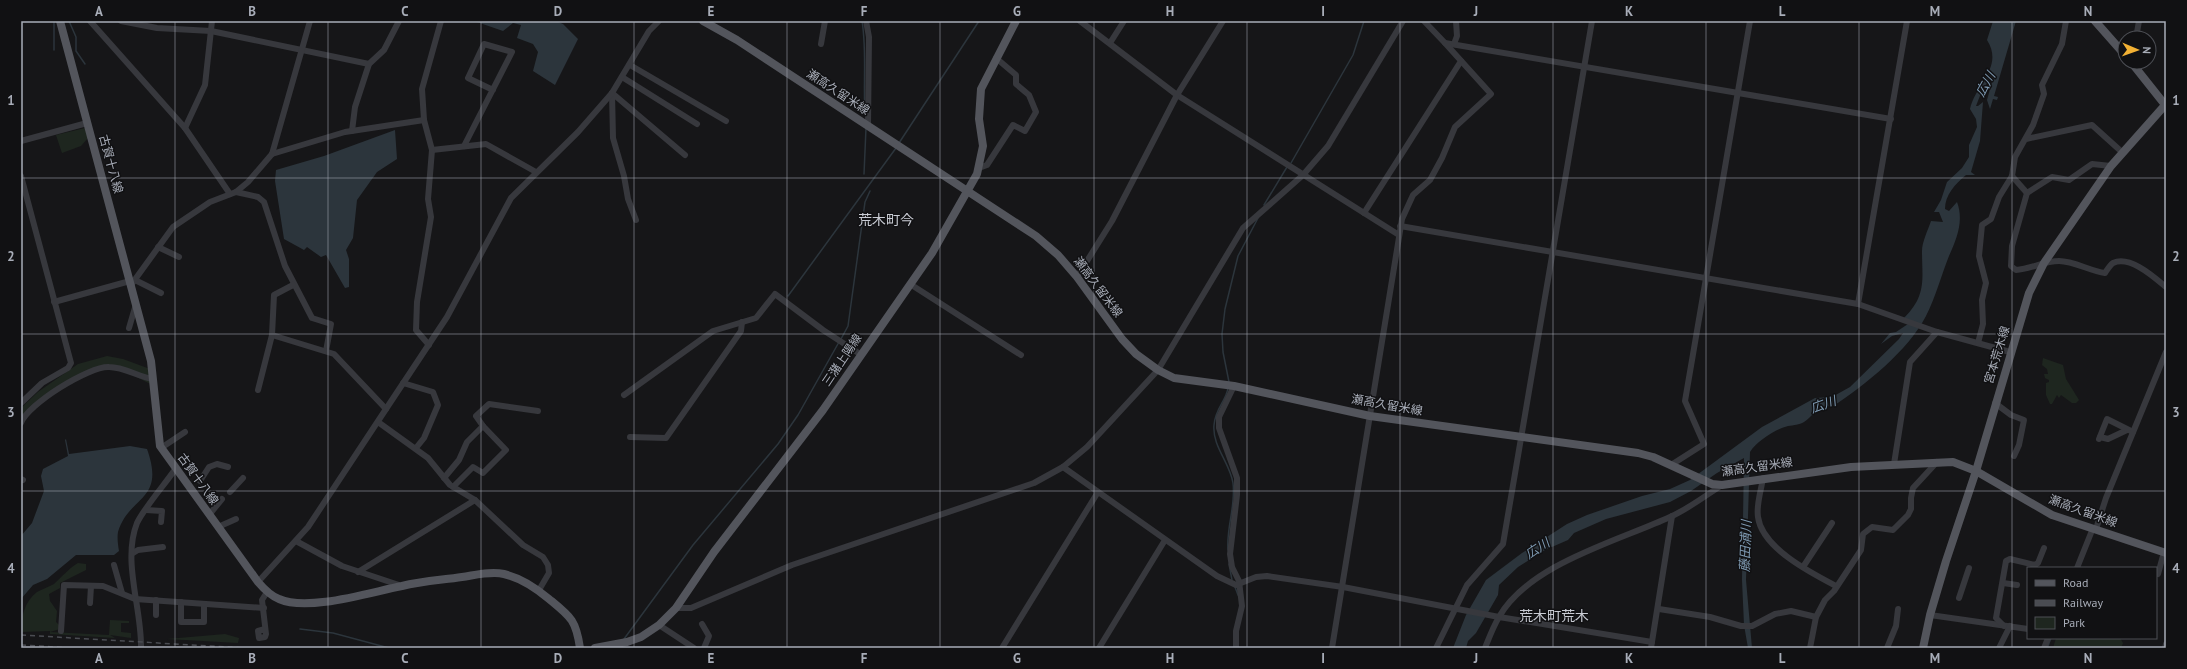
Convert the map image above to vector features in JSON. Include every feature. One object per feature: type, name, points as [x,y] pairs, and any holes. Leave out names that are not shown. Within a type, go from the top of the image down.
[{"type":"main road","name":"古賀十八線","points":[[60,21],[132,282],[136,304],[151,361],[158,441],[161,448],[258,582],[267,592],[279,600],[309,603],[353,597],[402,586],[490,573],[514,577],[539,590],[568,615],[575,624],[580,648]]},
{"type":"main road","name":"瀬高久留米線","points":[[703,21],[737,40],[1036,236],[1058,255],[1077,277],[1122,339],[1136,354],[1158,370],[1174,378],[1234,386],[1370,416],[1638,453],[1674,466],[1696,478],[1712,484],[1722,485],[1763,478],[1894,464],[1953,462],[1976,471],[2052,515],[2165,552]]},
{"type":"main road","name":"三潴上陽線","points":[[595,648],[633,640],[659,626],[676,608],[701,570],[816,420],[860,354],[942,239],[968,192],[979,168],[983,146],[979,100],[986,76],[1016,21]]},
{"type":"main road","points":[[2095,21],[2117,46]]},
{"type":"main road","points":[[2138,70],[2166,105]]},
{"type":"main road","name":"宮本荒木線","points":[[1923,648],[1930,615],[1976,471],[2010,352],[2029,293],[2044,263],[2111,166],[2166,105]]},
{"type":"street","points":[[90,21],[185,128],[233,193],[258,197],[264,202],[285,266],[293,285],[312,318],[331,324],[326,352]]},
{"type":"street","points":[[121,21],[157,28],[211,31],[369,64]]},
{"type":"street","points":[[185,128],[205,85],[212,21]]},
{"type":"street","points":[[132,282],[173,227],[210,202],[233,193],[248,182],[272,154],[310,21]]},
{"type":"street","points":[[352,131],[355,107],[369,64],[384,50],[399,21]]},
{"type":"street","points":[[258,582],[308,528],[429,345],[447,317],[511,198],[578,132],[612,93],[649,31],[659,21]]},
{"type":"street","points":[[821,44],[825,21]]},
{"type":"street","points":[[866,21],[869,37],[868,126]]},
{"type":"street","points":[[1080,21],[1177,95],[1399,235]]},
{"type":"street","points":[[1110,43],[1124,21]]},
{"type":"street","points":[[1077,277],[1112,221],[1177,95],[1223,21]]},
{"type":"street","points":[[676,608],[691,608],[792,565],[1034,483],[1063,467],[1108,425],[1158,370],[1243,228],[1303,175],[1328,146],[1403,21]]},
{"type":"street","points":[[1332,648],[1400,226],[1413,195],[1430,180],[1442,158],[1455,127],[1491,94],[1424,21]]},
{"type":"street","points":[[1454,44],[1457,36],[1456,21]]},
{"type":"street","points":[[1436,648],[1458,609],[1467,585],[1504,544],[1592,21]]},
{"type":"street","points":[[1674,466],[1704,444],[1685,401],[1750,21]]},
{"type":"street","points":[[1858,304],[1907,21]]},
{"type":"street","points":[[1978,343],[1983,324],[1982,300],[1986,283],[1979,256],[1981,248],[1982,224],[1991,219],[1999,197],[2012,176],[2015,157],[2026,139],[2044,94],[2042,85],[2062,44],[2066,21]]},
{"type":"street","points":[[429,345],[416,330],[417,302],[431,217],[428,199],[432,150],[424,120],[422,89],[440,22]]},
{"type":"street","points":[[1445,43],[1891,119]]},
{"type":"street","points":[[464,146],[493,90],[512,52],[484,44],[468,78],[493,90]]},
{"type":"street","points":[[979,168],[987,165],[1014,126],[1025,131],[1036,112],[1029,95],[1016,84],[1016,76],[996,58]]},
{"type":"street","points":[[1364,213],[1461,61]]},
{"type":"street","points":[[630,65],[726,120]]},
{"type":"street","points":[[622,77],[697,124]]},
{"type":"street","points":[[612,93],[685,155]]},
{"type":"street","points":[[612,93],[613,138],[624,176],[628,199],[636,220]]},
{"type":"street","points":[[272,154],[352,131],[424,120]]},
{"type":"street","points":[[21,141],[87,123]]},
{"type":"street","points":[[2026,139],[2092,125],[2123,153]]},
{"type":"street","points":[[432,150],[486,144],[536,172]]},
{"type":"street","points":[[2111,166],[2092,164],[2069,180],[2052,177],[2027,193],[2012,246],[2011,266],[2016,270],[2021,270],[2060,260],[2105,273],[2112,264],[2120,262],[2140,266],[2166,287]]},
{"type":"street","points":[[21,176],[71,365],[42,383],[21,403]]},
{"type":"street","points":[[2012,176],[2027,193]]},
{"type":"street","points":[[1400,226],[1858,304],[1927,327],[1937,332],[2010,352]]},
{"type":"street","points":[[158,247],[179,257]]},
{"type":"street","points":[[54,302],[132,282],[161,293]]},
{"type":"street","points":[[910,284],[1021,355]]},
{"type":"street","points":[[258,390],[272,335],[274,295],[293,285]]},
{"type":"street","points":[[624,395],[713,331],[756,318],[776,294],[823,330],[860,354]]},
{"type":"street","points":[[129,328],[136,304]]},
{"type":"street","points":[[630,437],[666,438],[741,331],[742,322]]},
{"type":"street","points":[[1894,464],[1910,362],[1937,332]]},
{"type":"street","points":[[272,335],[334,354],[386,409]]},
{"type":"street","points":[[2077,567],[2094,529],[2130,431],[2166,352]]},
{"type":"street","points":[[21,423],[49,394],[86,373],[99,368],[109,366],[119,368],[153,379]]},
{"type":"street","points":[[403,383],[433,392],[438,405],[424,438],[416,448]]},
{"type":"street","points":[[1234,386],[1220,417],[1219,428],[1237,478],[1237,495],[1230,554],[1232,567],[1239,584],[1242,606],[1236,631],[1236,648]]},
{"type":"street","points":[[1995,403],[2011,415],[2024,420],[2019,445],[2014,456]]},
{"type":"street","points":[[453,487],[472,467],[483,473],[506,450],[483,426],[476,416],[489,404],[538,411]]},
{"type":"street","points":[[2107,419],[2130,431],[2108,439],[2100,438],[2107,419]]},
{"type":"street","points":[[378,422],[428,458],[453,487],[475,500],[522,545],[543,557],[548,565],[550,573],[539,590]]},
{"type":"street","points":[[444,478],[459,460],[467,442],[483,426]]},
{"type":"street","points":[[161,448],[185,432]]},
{"type":"street","points":[[1810,648],[1816,617],[1861,550],[1863,534],[1872,527],[1893,530],[1908,515],[1911,509],[1913,488],[1937,462]]},
{"type":"street","points":[[200,481],[209,467],[217,464],[228,467]]},
{"type":"street","points":[[1063,467],[1217,576],[1236,585],[1256,577],[1267,576],[1342,587],[1652,645],[1659,609],[1672,516]]},
{"type":"street","points":[[141,648],[135,598],[133,535],[138,521],[176,468]]},
{"type":"street","points":[[230,492],[243,478]]},
{"type":"street","points":[[1763,478],[1758,517],[1761,531],[1772,544],[1803,567],[1836,586]]},
{"type":"street","points":[[1485,648],[1497,616],[1523,590],[1548,572],[1588,550],[1672,516],[1722,485]]},
{"type":"street","points":[[1002,648],[1098,492]]},
{"type":"street","points":[[209,515],[222,499]]},
{"type":"street","points":[[358,572],[475,500]]},
{"type":"street","points":[[146,510],[162,511],[161,522]]},
{"type":"street","points":[[218,527],[236,519]]},
{"type":"street","points":[[1803,567],[1832,523]]},
{"type":"street","points":[[1099,648],[1165,540]]},
{"type":"street","points":[[296,541],[342,566],[402,586]]},
{"type":"street","points":[[133,553],[138,550],[163,547]]},
{"type":"street","points":[[2007,626],[1996,618],[2006,561],[2010,559],[2034,564],[2038,563],[2044,548]]},
{"type":"street","points":[[2157,574],[2165,552]]},
{"type":"street","points":[[114,565],[122,593]]},
{"type":"street","points":[[1959,598],[1969,568]]},
{"type":"street","points":[[2003,583],[2017,585]]},
{"type":"street","points":[[61,631],[63,586],[103,586],[135,598],[264,608]]},
{"type":"street","points":[[90,603],[91,586]]},
{"type":"street","points":[[265,629],[262,600],[267,592]]},
{"type":"street","points":[[156,600],[156,615]]},
{"type":"street","points":[[181,602],[181,622],[204,622],[204,604]]},
{"type":"street","points":[[1659,609],[1710,616],[1741,626],[1752,626],[1775,614],[1791,611],[1816,617]]},
{"type":"street","points":[[1887,648],[1896,626],[1898,609]]},
{"type":"street","points":[[1930,615],[2027,629]]},
{"type":"street","points":[[702,624],[709,636],[704,648]]},
{"type":"street","points":[[659,626],[694,648]]},
{"type":"street","points":[[1999,648],[2007,626]]},
{"type":"street","points":[[2165,648],[2166,644]]},
{"type":"green space","points":[[85,128],[88,138],[81,146],[62,153],[56,135]]},
{"type":"green space","points":[[107,356],[123,359],[150,369],[153,385],[132,375],[116,370],[97,371],[85,374],[61,387],[21,421],[21,408],[38,392],[78,364]]},
{"type":"green space","points":[[2043,358],[2063,365],[2066,379],[2079,400],[2076,403],[2072,403],[2061,395],[2059,398],[2057,395],[2052,404],[2050,404],[2046,395],[2046,383],[2049,382],[2049,380],[2045,378],[2044,374],[2048,374],[2047,369],[2042,365]]},
{"type":"green space","points":[[78,563],[86,564],[86,570],[60,583],[60,588],[49,594],[50,601],[57,611],[56,622],[60,626],[60,629],[50,632],[21,632],[26,605],[37,592],[54,584],[74,565]]},
{"type":"green space","points":[[110,620],[129,621],[129,623],[121,623],[121,632],[131,633],[131,638],[110,635],[115,638],[50,634],[50,632],[109,635]]},
{"type":"green space","points":[[225,634],[239,638],[238,643],[167,639]]},
{"type":"green space","points":[[2056,639],[2121,639],[2123,643],[2121,648],[2053,648]]},
{"type":"water","points":[[474,21],[556,21],[563,24],[578,39],[555,85],[533,71],[538,52],[533,44],[517,38],[521,25],[513,23],[503,31]]},
{"type":"water","points":[[1993,21],[2016,21],[1994,96],[1998,97],[1997,100],[1993,99],[1990,109],[1987,100],[1992,82],[1990,80],[1983,88],[1976,106],[1983,102],[1980,141],[1971,172],[1975,175],[1966,175],[1958,182],[1949,194],[1945,204],[1945,209],[1949,211],[1957,202],[1960,216],[1959,229],[1936,294],[1926,316],[1908,342],[1871,378],[1832,407],[1824,406],[1802,423],[1788,426],[1773,433],[1757,444],[1750,452],[1746,580],[1752,648],[1748,648],[1744,625],[1742,580],[1744,458],[1717,473],[1691,491],[1670,502],[1606,519],[1574,533],[1568,540],[1545,550],[1518,567],[1499,585],[1498,595],[1476,633],[1468,641],[1466,648],[1453,648],[1466,615],[1486,580],[1522,553],[1567,524],[1587,515],[1642,496],[1670,489],[1690,480],[1762,427],[1815,398],[1832,397],[1850,387],[1899,339],[1903,333],[1892,336],[1881,344],[1890,333],[1896,332],[1908,324],[1904,318],[1917,302],[1922,286],[1922,251],[1925,236],[1931,221],[1943,222],[1939,212],[1934,212],[1941,200],[1947,182],[1962,168],[1969,157],[1969,145],[1977,127],[1976,119],[1970,109],[1973,100],[1991,67],[1991,50],[1987,40]]},
{"type":"water","points":[[395,130],[397,159],[377,172],[357,200],[353,238],[346,250],[349,259],[349,287],[345,288],[326,255],[321,257],[307,247],[304,250],[284,239],[275,181],[276,170],[324,156]]},
{"type":"water","points":[[66,439],[69,454],[130,446],[147,449],[152,466],[152,479],[149,489],[123,520],[118,532],[119,551],[114,555],[76,555],[47,579],[33,585],[21,599],[21,536],[32,523],[44,491],[41,476],[43,469],[68,456]]},
{"type":"waterway","points":[[54,21],[54,50]]},
{"type":"waterway","points":[[69,21],[76,37],[76,51],[85,64]]},
{"type":"waterway","points":[[862,21],[864,44],[865,113]]},
{"type":"waterway","points":[[899,143],[979,21]]},
{"type":"waterway","points":[[1291,163],[1353,55],[1364,21]]},
{"type":"waterway","points":[[864,174],[866,128]]},
{"type":"waterway","points":[[788,296],[896,148]]},
{"type":"waterway","points":[[1264,205],[1287,167]]},
{"type":"waterway","points":[[841,339],[848,326],[865,202],[870,191]]},
{"type":"waterway","points":[[1229,382],[1223,352],[1222,334],[1225,309],[1238,256],[1258,218]]},
{"type":"waterway","points":[[624,639],[693,545],[778,444],[798,415],[839,342]]},
{"type":"waterway","points":[[1228,388],[1216,414],[1214,433],[1218,447],[1233,483],[1234,492],[1228,533],[1228,550]]},
{"type":"waterway","points":[[1229,564],[1232,580]]},
{"type":"waterway","points":[[1235,587],[1238,595]]},
{"type":"waterway","points":[[300,629],[333,633],[389,648]]},
{"type":"waterway","points":[[2048,646],[2051,639]]},
{"type":"railway","points":[[21,635],[244,648]]},
{"type":"railway","points":[[21,645],[72,648]]},
{"type":"district","name":"荒木町今","points":[[886,220]]},
{"type":"district","name":"荒木町荒木","points":[[1554,616]]},
{"type":"water label","name":"広川","points":[[1985,84]]},
{"type":"water label","name":"広川","points":[[1823,404]]},
{"type":"water label","name":"藤田浦川","points":[[1745,546]]},
{"type":"water label","name":"広川","points":[[1537,548]]}]
